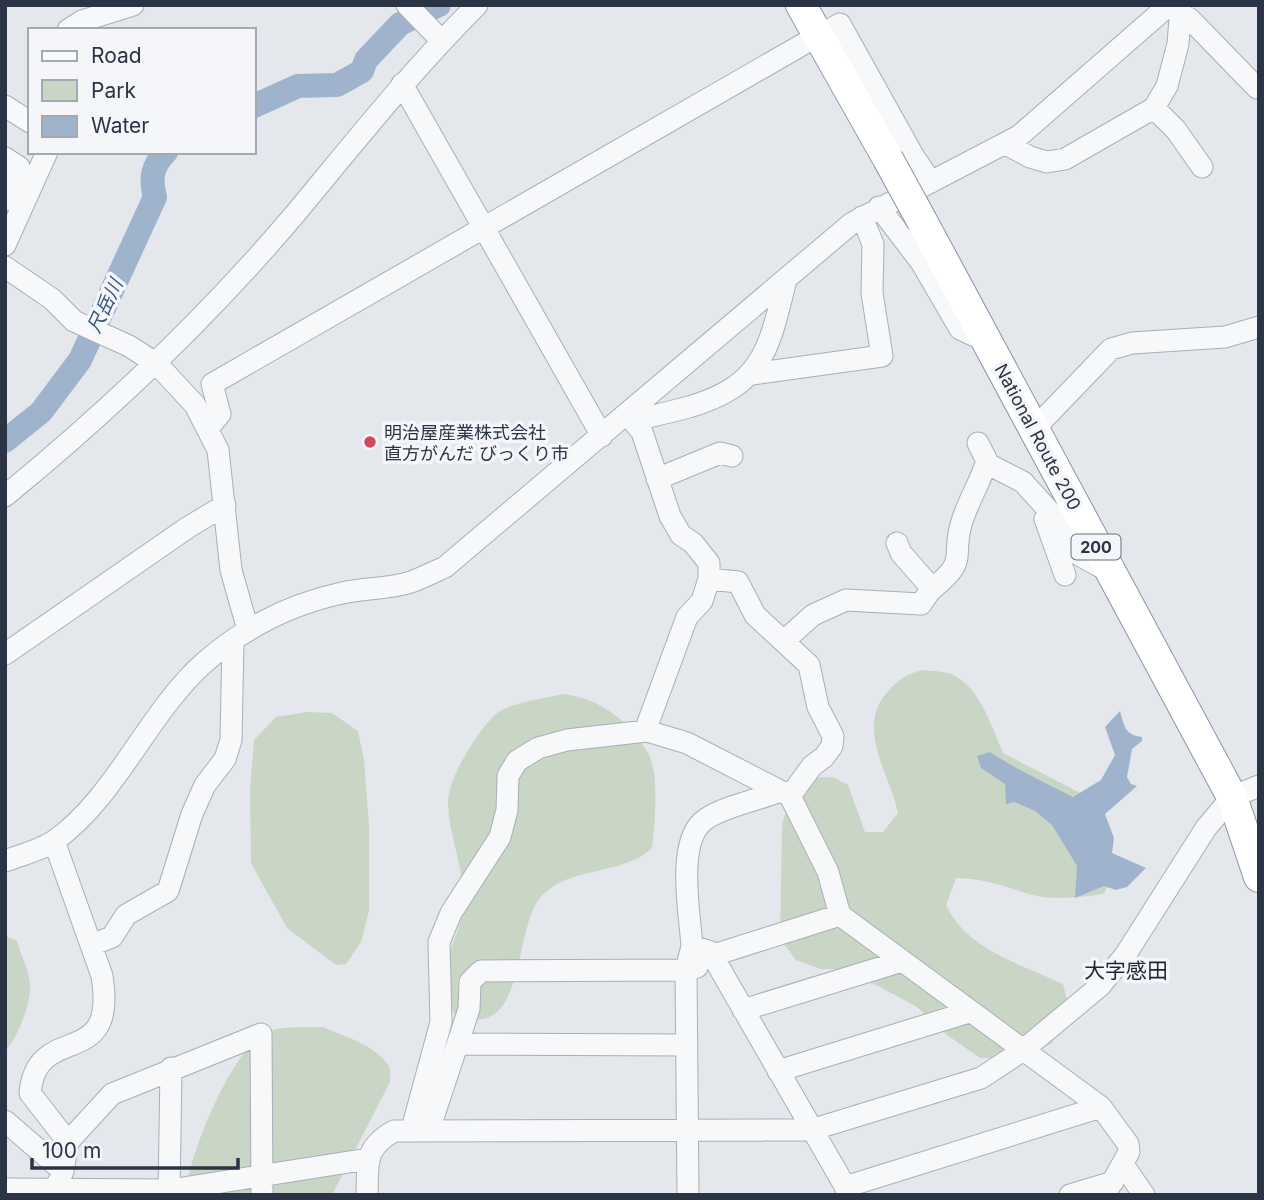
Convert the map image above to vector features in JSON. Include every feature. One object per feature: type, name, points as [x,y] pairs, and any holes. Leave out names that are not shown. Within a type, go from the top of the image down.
[{"type":"highway","name":"National Route 200","points":[[801,5],[922,221],[1035,428],[1110,573],[1171,680],[1231,797],[1259,877]]},
{"type":"street","points":[[71,28],[82,21],[133,5]]},
{"type":"street","points":[[407,5],[435,34]]},
{"type":"street","points":[[5,496],[157,364],[294,214],[402,84],[435,34],[477,5]]},
{"type":"street","points":[[1177,8],[1257,88]]},
{"type":"street","points":[[1006,144],[1039,159],[1065,159],[1154,108],[1167,86],[1178,44],[1177,8]]},
{"type":"street","points":[[5,862],[54,841],[89,810],[170,698],[205,662],[240,635],[301,605],[342,593],[410,582],[445,566],[602,436],[630,417],[786,280],[871,212],[1006,144],[1177,8]]},
{"type":"street","points":[[831,29],[840,24],[914,157],[931,182]]},
{"type":"street","points":[[209,427],[220,415],[212,384],[807,42]]},
{"type":"street","points":[[402,84],[602,436]]},
{"type":"street","points":[[5,106],[28,121]]},
{"type":"street","points":[[1154,108],[1176,130],[1202,167]]},
{"type":"street","points":[[5,245],[46,154]]},
{"type":"street","points":[[5,158],[19,167],[5,200]]},
{"type":"street","points":[[871,212],[921,262],[960,329],[988,342]]},
{"type":"street","points":[[752,374],[882,356],[872,293],[871,212]]},
{"type":"street","points":[[5,268],[52,299],[74,321],[107,335],[157,364],[179,384],[209,427],[218,450],[225,505],[230,570],[240,635],[231,740],[225,758],[205,785],[192,814],[168,891],[126,915],[106,942],[91,945]]},
{"type":"street","points":[[630,417],[710,401],[733,391],[752,374],[774,327],[786,280]]},
{"type":"street","points":[[1035,428],[1111,349],[1132,343],[1225,337],[1259,327]]},
{"type":"street","points":[[630,417],[642,432],[670,516],[681,536],[694,543],[709,563],[709,579],[702,601],[687,617],[645,731]]},
{"type":"street","points":[[657,479],[720,453],[732,456]]},
{"type":"street","points":[[785,640],[813,615],[846,600],[922,604],[930,591],[950,575],[958,561],[961,525],[982,453],[1023,482],[1079,555],[1110,573]]},
{"type":"street","points":[[1039,500],[1065,575]]},
{"type":"street","points":[[5,654],[187,528],[225,505]]},
{"type":"street","points":[[897,543],[901,553],[930,591]]},
{"type":"street","points":[[688,1195],[686,970],[692,946],[686,873],[688,852],[703,820],[784,794],[824,757],[832,746],[833,736],[818,707],[809,665],[755,615],[738,582],[709,579]]},
{"type":"street","points":[[421,1130],[441,1022],[439,942],[451,913],[500,837],[507,810],[508,776],[517,761],[538,748],[567,740],[645,731],[687,743],[784,794],[828,872],[841,915],[1101,1107],[1128,1144],[1129,1152],[1114,1181]]},
{"type":"street","points":[[367,1195],[368,1159],[378,1141],[394,1131],[811,1130],[981,1078],[1022,1051],[1100,986],[1126,954],[1206,828],[1231,797],[1259,786]]},
{"type":"street","points":[[54,841],[102,976],[106,996],[98,1029],[88,1039],[55,1050],[41,1061],[30,1086],[30,1093],[40,1110],[68,1142]]},
{"type":"street","points":[[421,1130],[458,1044],[469,1009],[470,982],[481,971],[686,970],[841,915]]},
{"type":"street","points":[[692,946],[716,958],[743,1010],[848,1191],[1101,1107]]},
{"type":"street","points":[[743,1010],[902,961]]},
{"type":"street","points":[[778,1071],[969,1012]]},
{"type":"street","points":[[57,1185],[68,1142],[112,1094],[261,1034],[262,1185]]},
{"type":"street","points":[[458,1044],[687,1045]]},
{"type":"street","points":[[169,1192],[171,1068]]},
{"type":"street","points":[[5,1121],[57,1185]]},
{"type":"street","points":[[5,1189],[57,1185],[169,1192],[262,1185],[368,1159]]},
{"type":"street","points":[[1070,1195],[1114,1181],[1144,1195]]},
{"type":"green space","points":[[922,670],[948,673],[961,679],[977,697],[1003,753],[1090,798],[1109,833],[1113,873],[1104,894],[1070,898],[1045,897],[989,882],[956,878],[946,905],[967,934],[981,944],[1013,962],[1063,984],[1067,1000],[1064,1019],[1052,1043],[1036,1052],[1004,1058],[980,1058],[947,1035],[917,1007],[838,969],[821,969],[796,960],[780,939],[782,824],[789,802],[813,778],[833,777],[848,785],[865,832],[883,832],[898,813],[877,749],[875,717],[880,702],[891,688],[905,677]]},
{"type":"green space","points":[[563,694],[602,706],[624,722],[649,755],[655,787],[652,848],[640,857],[577,876],[549,890],[538,901],[530,918],[506,1001],[494,1014],[478,1019],[455,1015],[447,996],[445,980],[446,965],[463,909],[462,881],[448,802],[453,780],[473,743],[496,714],[518,704]]},
{"type":"green space","points":[[307,712],[332,713],[358,731],[364,760],[369,825],[369,911],[361,942],[346,964],[336,965],[287,928],[251,863],[250,790],[254,740],[276,717]]},
{"type":"green space","points":[[5,936],[17,941],[30,990],[22,1023],[5,1051]]},
{"type":"green space","points":[[323,1027],[376,1052],[390,1069],[390,1082],[332,1195],[186,1195],[194,1156],[214,1106],[239,1060],[252,1043],[271,1030]]},
{"type":"water","points":[[1120,711],[1129,732],[1142,737],[1142,741],[1132,749],[1127,777],[1131,784],[1137,786],[1105,814],[1114,838],[1112,853],[1146,868],[1127,887],[1116,890],[1104,886],[1075,898],[1077,866],[1052,825],[1035,811],[1014,802],[1006,804],[1005,784],[981,768],[977,756],[990,752],[1073,797],[1101,780],[1115,755],[1105,727]]},
{"type":"waterway","name":"尺岳川","points":[[256,105],[298,86],[337,85],[362,71],[366,60],[400,24],[439,5]]},
{"type":"waterway","name":"尺岳川","points":[[5,441],[41,412],[80,360],[155,197],[153,173],[164,154]]},
{"type":"place","name":"明治屋産業株式会社 直方がんだ びっくり市","points":[[370,442]]},
{"type":"district","name":"大字感田","points":[[1126,970]]}]
